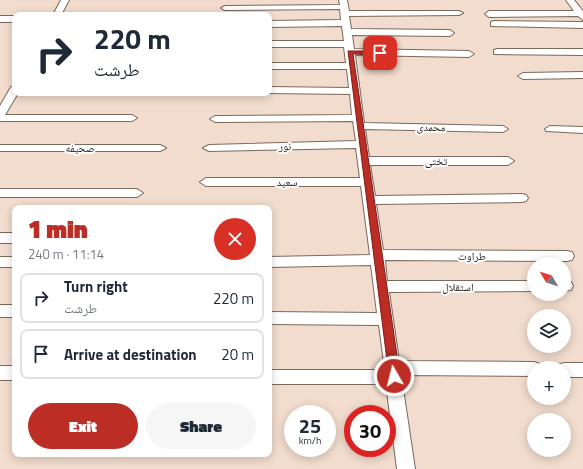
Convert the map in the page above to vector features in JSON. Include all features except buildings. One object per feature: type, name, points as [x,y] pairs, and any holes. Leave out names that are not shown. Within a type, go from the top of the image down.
[{"type":"street","points":[[59,12],[65,0]]},
{"type":"street","points":[[570,0],[581,15]]},
{"type":"street","points":[[225,8],[253,12]]},
{"type":"street","points":[[272,24],[346,25],[459,13]]},
{"type":"street","points":[[489,14],[581,15]]},
{"type":"street","points":[[272,15],[346,25],[450,33]]},
{"type":"street","points":[[0,19],[12,19]]},
{"type":"street","points":[[494,24],[583,25]]},
{"type":"street","points":[[346,25],[406,469]]},
{"type":"street","points":[[272,43],[346,25],[469,54]]},
{"type":"street","points":[[498,52],[583,52]]},
{"type":"street","points":[[272,66],[351,66]]},
{"type":"street","points":[[523,76],[583,75]]},
{"type":"street","points":[[272,90],[354,91]]},
{"type":"street","points":[[0,114],[12,95]]},
{"type":"street","points":[[0,118],[132,118]]},
{"type":"street","name":"محمدی","points":[[215,119],[359,122],[503,128]]},
{"type":"street","points":[[550,129],[583,130]]},
{"type":"street","name":"نور","points":[[209,148],[361,144]]},
{"type":"street","name":"صحیفه","points":[[0,148],[160,148]]},
{"type":"street","name":"تختی","points":[[364,161],[508,161]]},
{"type":"street","name":"سعید","points":[[206,182],[367,182]]},
{"type":"street","points":[[0,193],[137,193]]},
{"type":"street","points":[[369,200],[522,198]]},
{"type":"street","points":[[0,238],[12,238]]},
{"type":"street","name":"طراوت","points":[[272,262],[378,258],[567,256]]},
{"type":"street","points":[[0,262],[12,262]]},
{"type":"street","name":"استقلال","points":[[382,287],[527,286]]},
{"type":"street","points":[[0,311],[12,311]]},
{"type":"street","points":[[272,318],[386,319]]},
{"type":"street","points":[[272,377],[527,369]]},
{"type":"street","points":[[571,370],[583,370]]},
{"type":"street","points":[[0,373],[12,373]]},
{"type":"route","points":[[380,53],[350,52],[362,153],[394,376]]}]
